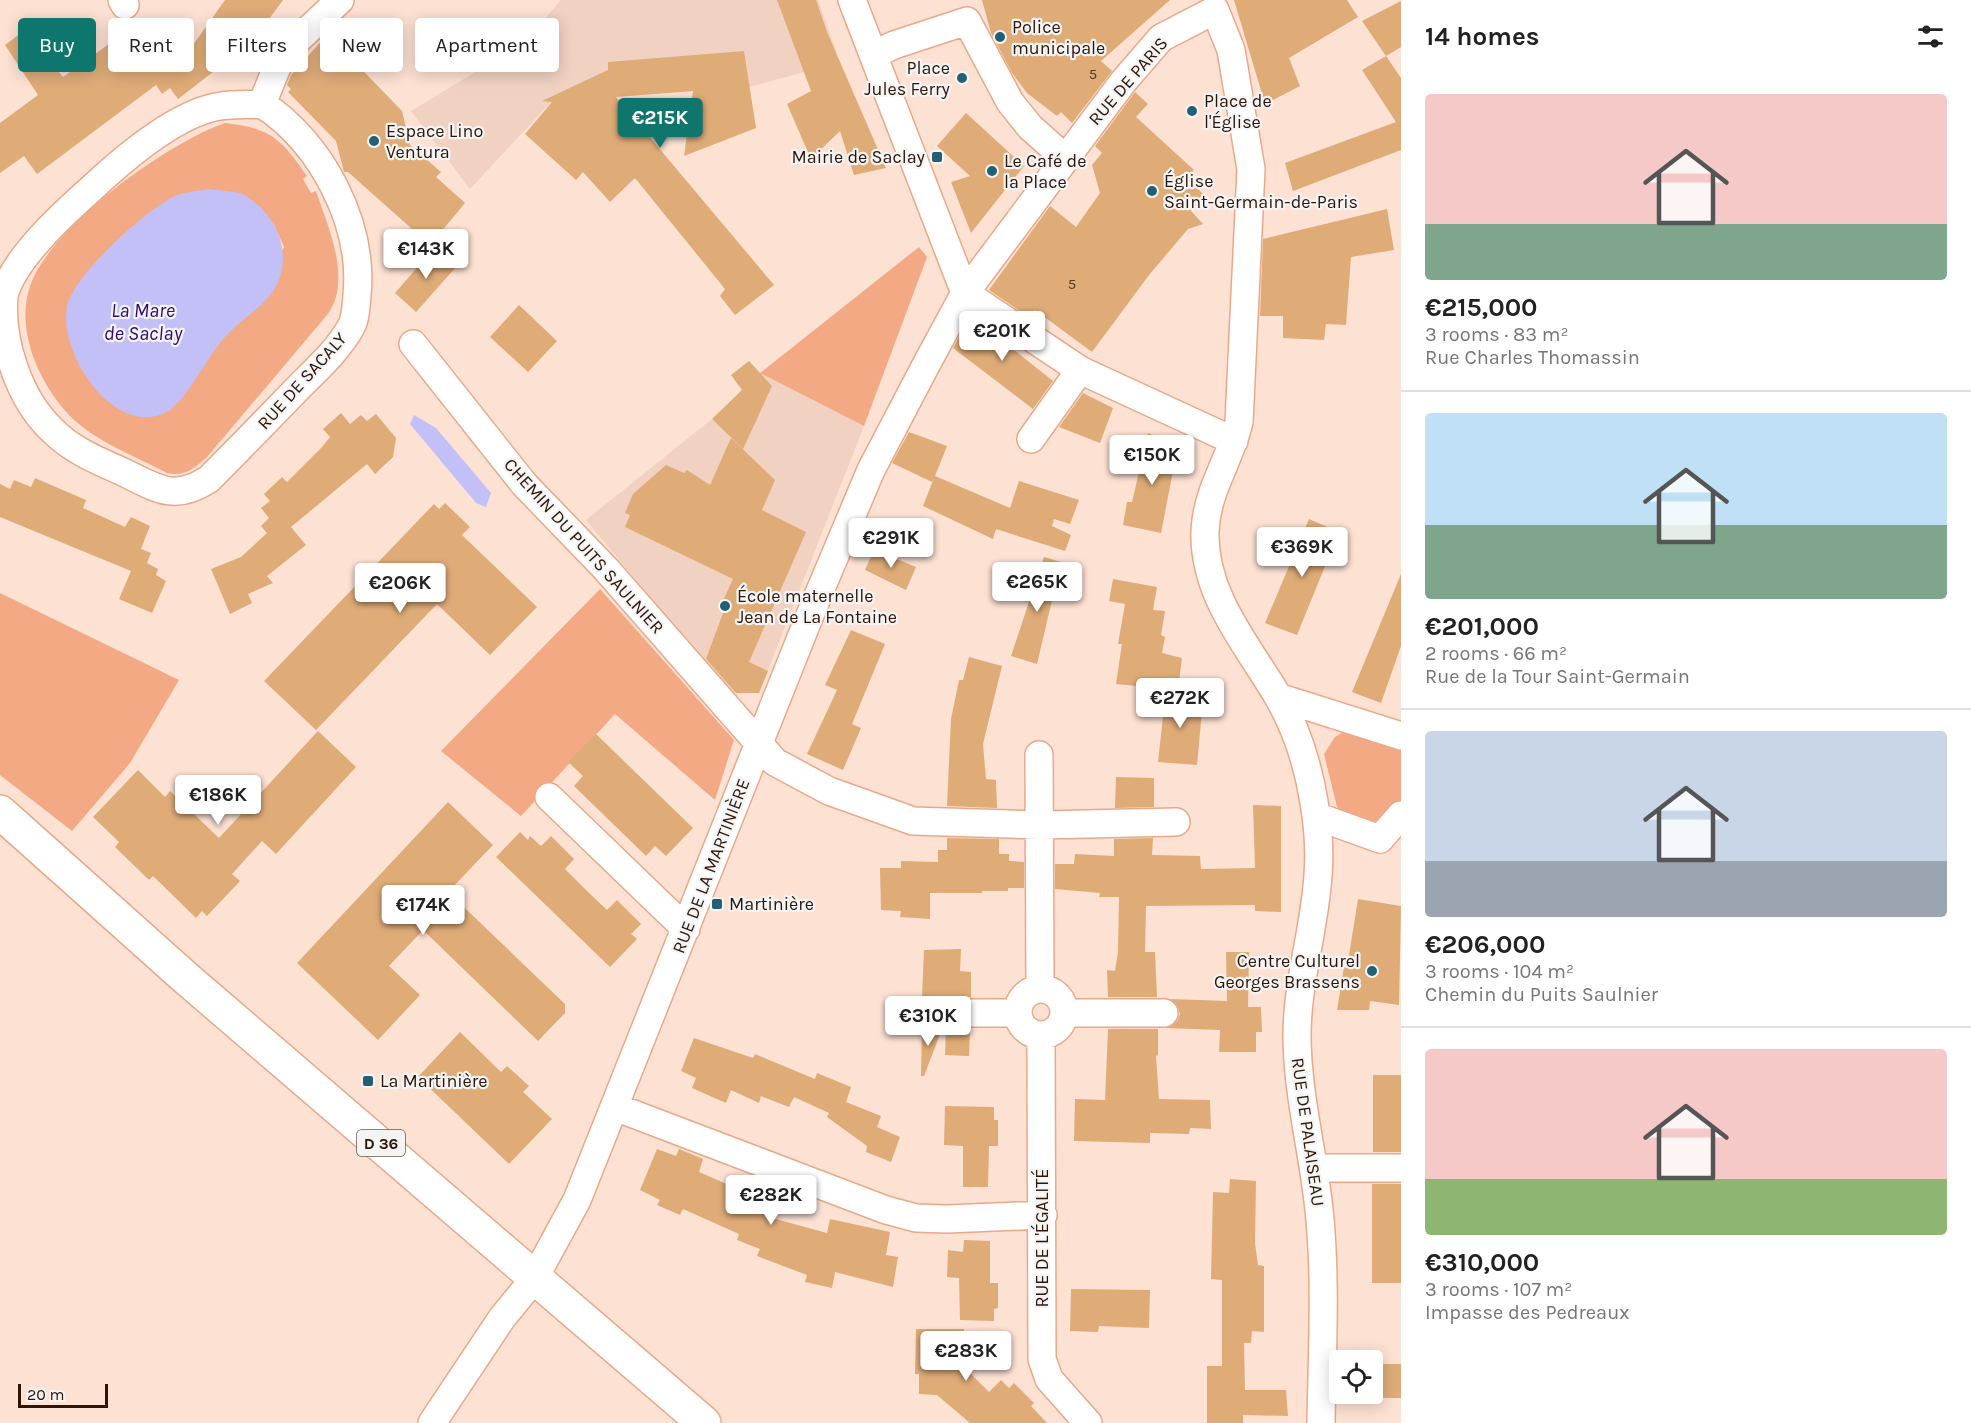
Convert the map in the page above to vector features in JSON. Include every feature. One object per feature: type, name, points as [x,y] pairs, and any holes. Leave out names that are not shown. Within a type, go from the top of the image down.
[{"type":"main road","name":"D 36","points":[[0,812],[187,979],[361,1126],[534,1279],[704,1423]]},
{"type":"street","points":[[262,104],[277,67],[292,45],[340,0]]},
{"type":"street","points":[[852,0],[873,55],[907,109],[965,293],[1080,370],[1234,441]]},
{"type":"street","name":"RUE DE PARIS","points":[[965,293],[1096,115],[1161,38],[1216,5]]},
{"type":"street","name":"RUE DE PALAISEAU","points":[[1216,5],[1231,50],[1251,169],[1241,401],[1234,441],[1218,474],[1208,504],[1205,532],[1207,559],[1218,597],[1278,697],[1300,745],[1316,816],[1318,875],[1297,1030],[1298,1068],[1314,1168],[1323,1283],[1321,1423]]},
{"type":"street","points":[[873,55],[966,11],[1010,102],[1030,127],[1065,158]]},
{"type":"street","name":"RUE DE SACALY","points":[[262,104],[280,116],[301,135],[318,159],[336,193],[351,234],[359,277],[353,324],[332,354],[217,471],[188,491],[165,492],[89,457],[50,428],[24,392],[3,356],[4,296],[40,237],[115,166],[174,125],[220,106],[262,104]]},
{"type":"street","name":"RUE DE LA MARTINIÈRE","points":[[432,1423],[502,1318],[534,1279],[577,1200],[812,610],[871,471],[965,293]]},
{"type":"street","name":"CHEMIN DU PUITS SAULNIER","points":[[413,344],[524,484],[606,569],[775,762],[797,776],[869,807],[913,821],[1040,825],[1176,822]]},
{"type":"street","points":[[1030,439],[1080,370]]},
{"type":"street","points":[[1278,697],[1401,736]]},
{"type":"street","points":[[1039,755],[1040,989]]},
{"type":"street","points":[[549,797],[686,929]]},
{"type":"street","points":[[1316,816],[1380,839],[1401,815]]},
{"type":"street","points":[[1040,989],[1055,993],[1065,1013],[1055,1032],[1041,1036],[1028,1031],[1018,1013],[1022,999],[1027,994],[1040,989]]},
{"type":"street","points":[[916,1013],[1018,1013]]},
{"type":"street","points":[[1065,1013],[1164,1013]]},
{"type":"street","name":"RUE DE L'ÉGALITÉ","points":[[1041,1036],[1042,1359],[1049,1379],[1060,1395],[1088,1423]]},
{"type":"street","points":[[615,1107],[886,1210],[916,1218],[1043,1215]]},
{"type":"street","points":[[1314,1168],[1401,1168]]},
{"type":"shaded area","points":[[561,0],[818,0],[840,62],[749,87],[651,94],[650,85],[553,100],[470,189],[411,111],[475,72],[559,72],[559,18],[545,18]]},
{"type":"shaded area","points":[[225,123],[241,125],[264,132],[282,144],[307,176],[303,179],[311,193],[316,191],[336,254],[338,286],[327,315],[207,457],[188,471],[173,474],[90,433],[69,415],[48,388],[33,355],[28,338],[26,303],[30,286],[42,263],[61,238],[86,213],[143,168],[201,133]],"holes":[[[260,207],[274,225],[284,247],[242,319],[223,338],[169,411],[67,307],[82,279],[98,260]]]},
{"type":"shaded area","points":[[919,247],[927,257],[864,426],[760,373]]},
{"type":"shaded area","name":"École maternelle Jean de La Fontaine","points":[[760,373],[864,426],[759,693],[730,693],[586,520],[712,419]]},
{"type":"shaded area","points":[[600,589],[734,740],[715,800],[615,714],[521,816],[441,751]]},
{"type":"shaded area","points":[[0,593],[179,680],[130,763],[72,831],[0,775]]},
{"type":"shaded area","points":[[1345,731],[1401,750],[1401,808],[1380,830],[1341,812],[1337,807],[1324,754],[1335,737]]},
{"type":"water","name":"La Mare de Saclay","points":[[209,189],[240,193],[256,203],[265,213],[279,236],[283,262],[280,275],[270,295],[223,339],[175,406],[153,417],[131,414],[110,403],[84,373],[71,346],[66,320],[67,307],[82,278],[112,245],[145,216],[177,195]]},
{"type":"water","points":[[414,415],[436,428],[491,493],[486,507],[476,503],[410,424]]},
{"type":"building","points":[[225,0],[283,0],[270,18],[212,18]]},
{"type":"building","points":[[777,0],[816,0],[827,32],[886,168],[854,175],[840,131],[811,159],[787,104],[811,91]]},
{"type":"building","points":[[982,0],[1170,0],[1101,61],[1112,71],[1072,123],[1061,112],[1057,116],[1027,93],[1012,73],[991,33]]},
{"type":"building","points":[[1234,0],[1347,0],[1358,17],[1289,58],[1300,86],[1265,104]]},
{"type":"building","points":[[1401,1],[1401,47],[1386,56],[1362,21]]},
{"type":"building","points":[[206,27],[206,72],[213,72],[178,99],[170,88],[162,94],[156,85],[37,174],[24,156],[0,173],[0,123],[38,95],[23,72],[59,72],[63,77],[70,72],[96,72],[96,53],[108,45],[108,72],[194,72],[194,44]]},
{"type":"building","points":[[18,35],[18,65],[5,45]]},
{"type":"building","name":"Espace Lino Ventura","points":[[320,43],[320,72],[364,72],[402,111],[410,145],[441,172],[436,177],[465,203],[430,245],[348,172],[344,172],[336,141],[288,92],[291,89],[287,85],[294,72],[308,72],[308,56]]},
{"type":"building","points":[[744,51],[756,128],[684,156],[693,91],[616,97],[774,285],[735,315],[720,296],[725,289],[635,178],[610,202],[583,172],[576,180],[525,134],[552,102],[542,101],[608,70],[608,62]]},
{"type":"building","points":[[1386,56],[1401,78],[1401,150],[1293,191],[1285,163],[1396,122],[1362,70]]},
{"type":"building","points":[[1135,92],[1148,104],[1136,117],[1194,170],[1187,178],[1205,196],[1191,211],[1203,224],[1188,229],[1149,275],[1092,352],[1035,310],[1030,318],[989,290],[1050,206],[1076,227],[1100,193],[1092,165],[1102,153],[1095,146]]},
{"type":"building","name":"Le Café de la Place","points":[[966,113],[1024,166],[971,233],[951,182],[970,176],[937,146]]},
{"type":"building","points":[[1387,209],[1394,250],[1351,257],[1346,325],[1326,324],[1324,340],[1283,338],[1283,316],[1260,316],[1263,239]]},
{"type":"building","points":[[435,247],[456,267],[416,312],[395,293]]},
{"type":"building","points":[[519,305],[557,341],[528,372],[490,337]]},
{"type":"building","points":[[971,316],[1012,343],[1009,346],[1053,381],[1033,409],[953,348]]},
{"type":"building","points":[[749,361],[772,386],[743,449],[712,419],[742,390],[731,375]]},
{"type":"building","points":[[1083,393],[1113,408],[1100,443],[1059,427]]},
{"type":"building","points":[[341,413],[350,424],[361,415],[367,421],[376,414],[396,438],[393,457],[375,474],[367,464],[291,527],[306,545],[267,576],[273,583],[248,594],[252,603],[230,614],[211,569],[241,557],[267,533],[261,526],[269,518],[261,508],[270,501],[264,494],[282,477],[287,482],[322,447],[330,437],[323,429]]},
{"type":"building","points":[[909,432],[947,446],[935,476],[1010,508],[1019,481],[1079,500],[1070,524],[1054,519],[1052,526],[1071,535],[1065,551],[996,529],[993,539],[923,506],[934,478],[932,482],[892,463]]},
{"type":"building","points":[[1148,433],[1166,441],[1179,440],[1161,533],[1123,525],[1127,502],[1132,502]]},
{"type":"building","points":[[731,438],[775,480],[762,510],[806,532],[749,662],[768,671],[759,693],[736,693],[706,659],[726,605],[722,603],[733,579],[625,527],[630,515],[625,513],[633,494],[666,465],[684,473],[687,470],[710,485]]},
{"type":"building","points":[[35,478],[86,500],[83,508],[125,527],[131,517],[150,526],[141,549],[151,553],[147,563],[158,569],[156,575],[166,581],[152,613],[119,599],[131,571],[0,517],[0,484],[10,489],[14,480],[31,487]]},
{"type":"building","points":[[445,503],[470,527],[462,535],[537,607],[490,655],[437,604],[316,730],[264,681],[434,504],[439,509]]},
{"type":"building","points":[[1309,519],[1339,532],[1297,635],[1265,623]]},
{"type":"building","points":[[874,550],[916,567],[906,590],[865,570]]},
{"type":"building","points":[[1044,557],[1061,562],[1037,664],[1011,656]]},
{"type":"building","points":[[1401,574],[1401,646],[1381,703],[1352,692]]},
{"type":"building","points":[[1113,579],[1157,587],[1153,610],[1165,611],[1161,635],[1165,637],[1162,653],[1182,658],[1178,690],[1116,684],[1122,644],[1118,644],[1125,604],[1109,601]]},
{"type":"building","points":[[851,630],[885,644],[852,724],[861,728],[843,770],[807,754],[837,690],[825,685]]},
{"type":"building","points":[[969,657],[1002,666],[983,744],[986,779],[996,780],[997,808],[947,806],[951,719],[959,680],[963,680]]},
{"type":"building","points":[[1166,689],[1193,691],[1191,709],[1202,711],[1197,765],[1158,762]]},
{"type":"building","points":[[318,731],[356,767],[276,854],[262,841],[232,874],[240,881],[207,916],[202,911],[196,918],[153,876],[149,880],[115,847],[119,842],[93,817],[138,770],[165,797],[170,791],[219,838]]},
{"type":"building","points":[[596,734],[693,828],[666,856],[655,846],[646,856],[574,786],[583,776],[568,762]]},
{"type":"building","points":[[1116,777],[1154,778],[1154,807],[1115,808]]},
{"type":"building","points":[[448,802],[493,845],[448,892],[565,1004],[565,1013],[538,1041],[423,930],[389,966],[420,995],[378,1040],[297,963]]},
{"type":"building","points":[[1253,805],[1281,806],[1281,912],[1255,911],[1255,905],[1146,906],[1145,952],[1155,952],[1157,997],[1108,997],[1107,970],[1115,971],[1118,952],[1119,897],[1099,897],[1100,893],[1055,889],[1055,864],[1074,864],[1075,854],[1114,856],[1114,839],[1153,838],[1152,855],[1200,856],[1201,869],[1255,868]]},
{"type":"building","points":[[520,832],[528,840],[530,836],[541,846],[551,836],[574,859],[565,869],[588,892],[607,910],[617,900],[641,924],[631,934],[637,939],[610,967],[496,857]]},
{"type":"building","points":[[947,838],[999,839],[999,854],[1009,854],[1009,861],[1024,862],[1024,888],[1008,888],[1008,891],[982,891],[982,893],[930,893],[930,919],[900,917],[901,911],[881,910],[880,868],[901,868],[901,861],[938,862],[938,850],[947,850]]},
{"type":"building","points":[[1358,899],[1401,906],[1399,1005],[1370,1001],[1369,1010],[1337,1010],[1344,967],[1347,968]]},
{"type":"building","points":[[961,949],[960,971],[971,972],[971,997],[922,997],[924,950]]},
{"type":"building","points":[[1226,952],[1249,952],[1248,1007],[1261,1007],[1262,1032],[1256,1032],[1256,1052],[1219,1052],[1220,1030],[1165,1028],[1177,1021],[1180,1014],[1177,1005],[1170,999],[1227,1001]]},
{"type":"building","points":[[922,1029],[942,1029],[924,1076],[921,1076]]},
{"type":"building","points":[[946,1029],[970,1029],[969,1056],[945,1055]]},
{"type":"building","points":[[1108,1029],[1158,1029],[1158,1055],[1156,1056],[1159,1099],[1210,1100],[1211,1129],[1190,1128],[1189,1134],[1150,1133],[1150,1143],[1074,1141],[1075,1099],[1105,1100]]},
{"type":"building","points":[[460,1032],[501,1072],[507,1066],[529,1086],[523,1092],[552,1119],[509,1164],[418,1077]]},
{"type":"building","points":[[694,1038],[753,1058],[755,1054],[815,1079],[817,1073],[851,1087],[846,1102],[881,1116],[877,1127],[900,1137],[891,1162],[866,1152],[867,1146],[827,1117],[829,1113],[794,1097],[789,1107],[761,1096],[759,1103],[731,1090],[726,1103],[692,1088],[696,1078],[681,1071]]},
{"type":"building","points":[[1373,1075],[1401,1075],[1401,1152],[1373,1152]]},
{"type":"building","points":[[945,1106],[994,1107],[994,1120],[998,1120],[998,1146],[989,1146],[988,1187],[963,1187],[963,1146],[944,1145]]},
{"type":"building","points":[[657,1149],[676,1156],[679,1149],[703,1159],[699,1172],[743,1191],[739,1201],[773,1215],[772,1218],[827,1233],[830,1219],[890,1232],[886,1255],[898,1257],[893,1287],[835,1272],[832,1288],[805,1282],[807,1275],[757,1256],[760,1249],[737,1240],[739,1234],[683,1209],[680,1215],[657,1205],[660,1200],[640,1190]]},
{"type":"building","points":[[1230,1179],[1256,1181],[1255,1243],[1258,1265],[1264,1266],[1264,1332],[1252,1331],[1251,1343],[1244,1343],[1245,1390],[1286,1390],[1288,1416],[1243,1415],[1243,1423],[1207,1423],[1207,1366],[1222,1366],[1222,1280],[1211,1279],[1213,1192],[1229,1193]]},
{"type":"building","points":[[1372,1184],[1401,1184],[1401,1283],[1372,1283]]},
{"type":"building","points":[[964,1240],[990,1241],[990,1283],[998,1283],[998,1308],[994,1309],[994,1321],[960,1320],[959,1278],[947,1277],[948,1250],[963,1252]]},
{"type":"building","points":[[1071,1289],[1150,1290],[1149,1328],[1099,1326],[1098,1332],[1070,1331]]},
{"type":"building","points":[[916,1329],[964,1329],[963,1366],[989,1392],[1001,1380],[1009,1388],[1014,1383],[1034,1403],[1031,1406],[1047,1423],[970,1423],[937,1395],[919,1394],[919,1374],[915,1374]]},
{"type":"building","points":[[1383,1364],[1401,1364],[1401,1398],[1383,1398]]},
{"type":"place","name":"Police municipale","points":[[1000,37]]},
{"type":"place","name":"Place Jules Ferry","points":[[962,78]]},
{"type":"place","name":"Place de l'Église","points":[[1192,111]]},
{"type":"place","name":"Espace Lino Ventura","points":[[374,141]]},
{"type":"place","name":"Mairie de Saclay","points":[[937,157]]},
{"type":"place","name":"Le Café de la Place","points":[[992,171]]},
{"type":"place","name":"Église Saint-Germain-de-Paris","points":[[1152,191]]},
{"type":"place","name":"École maternelle Jean de La Fontaine","points":[[725,606]]},
{"type":"place","name":"Martinière","points":[[717,904]]},
{"type":"place","name":"Centre Culturel Georges Brassens","points":[[1372,971]]},
{"type":"place","name":"La Martinière","points":[[368,1081]]}]
